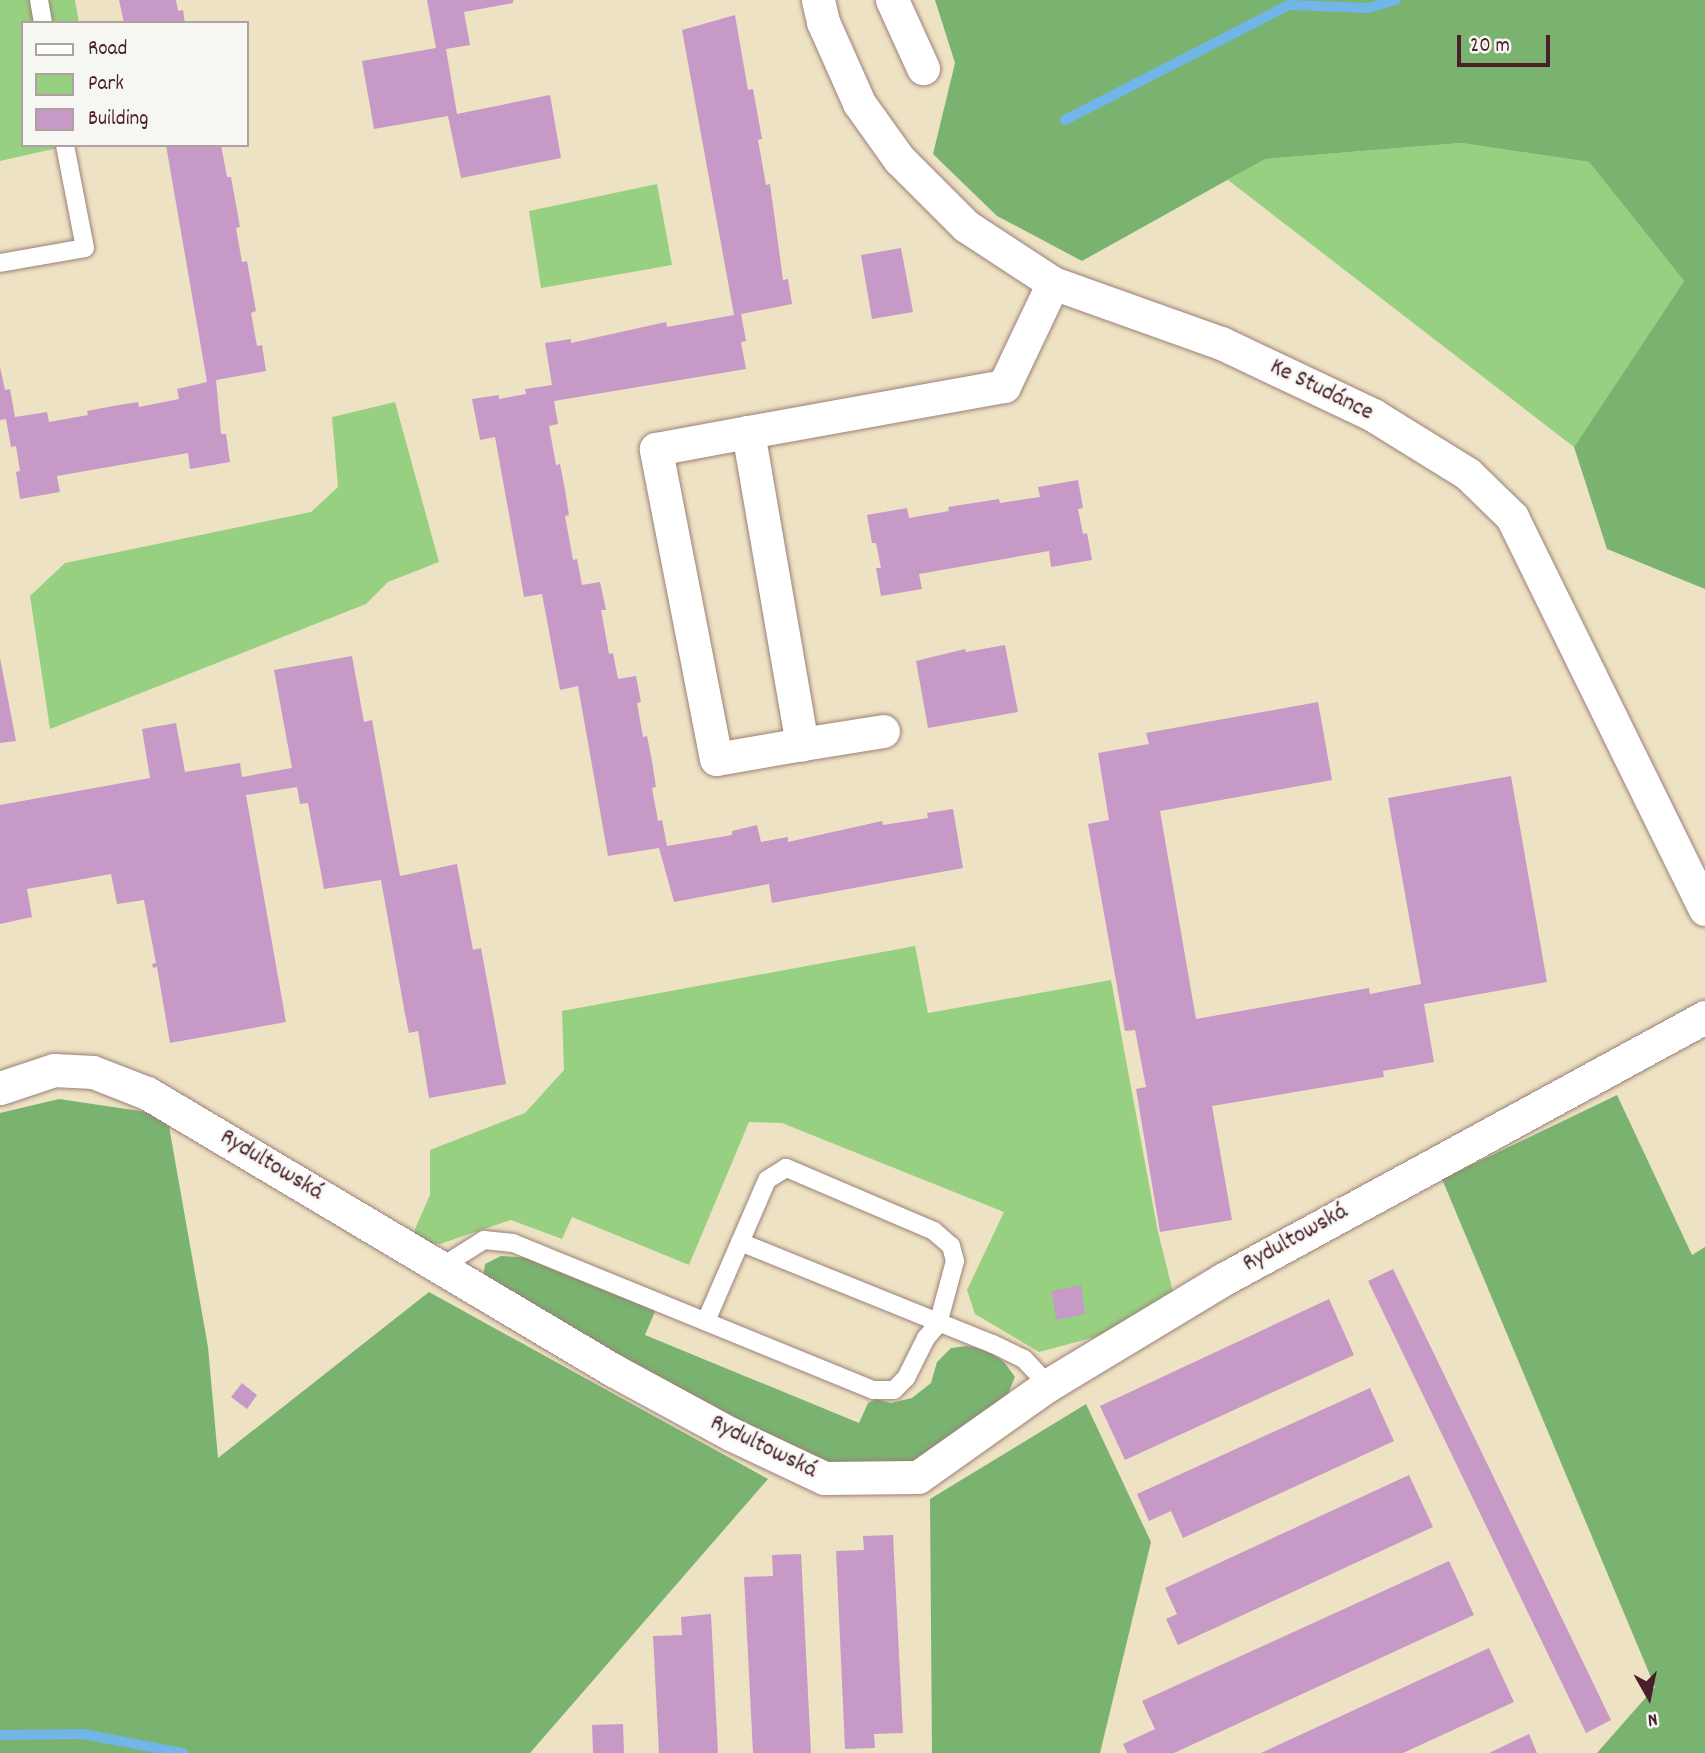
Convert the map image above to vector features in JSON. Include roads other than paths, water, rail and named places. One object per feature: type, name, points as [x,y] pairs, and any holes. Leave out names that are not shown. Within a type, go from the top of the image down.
[{"type":"street","name":"Ke Studánce","points":[[818,0],[823,22],[859,103],[899,159],[966,226],[1053,283],[1221,343],[1373,415],[1468,474],[1512,517],[1705,909]]},
{"type":"street","points":[[892,0],[923,68]]},
{"type":"street","points":[[883,731],[716,759],[656,449],[1004,386],[1053,283]]},
{"type":"street","points":[[748,432],[803,744]]},
{"type":"street","name":"Rydultowská","points":[[0,1088],[54,1070],[93,1072],[147,1093],[613,1370],[731,1434],[824,1478],[918,1477],[1048,1385],[1234,1273],[1705,1017]]},
{"type":"lane","points":[[39,0],[43,21]]},
{"type":"lane","points":[[0,263],[85,248],[65,147]]},
{"type":"lane","points":[[441,1267],[484,1240],[513,1242],[873,1390],[894,1390],[906,1378],[926,1338],[938,1324],[955,1261],[951,1246],[934,1231],[786,1168],[766,1180],[706,1321]]},
{"type":"lane","points":[[740,1242],[1024,1359],[1048,1385]]},
{"type":"waterway","points":[[1065,120],[1289,5],[1369,8],[1396,0]]},
{"type":"waterway","points":[[0,1735],[83,1734],[183,1753]]}]
